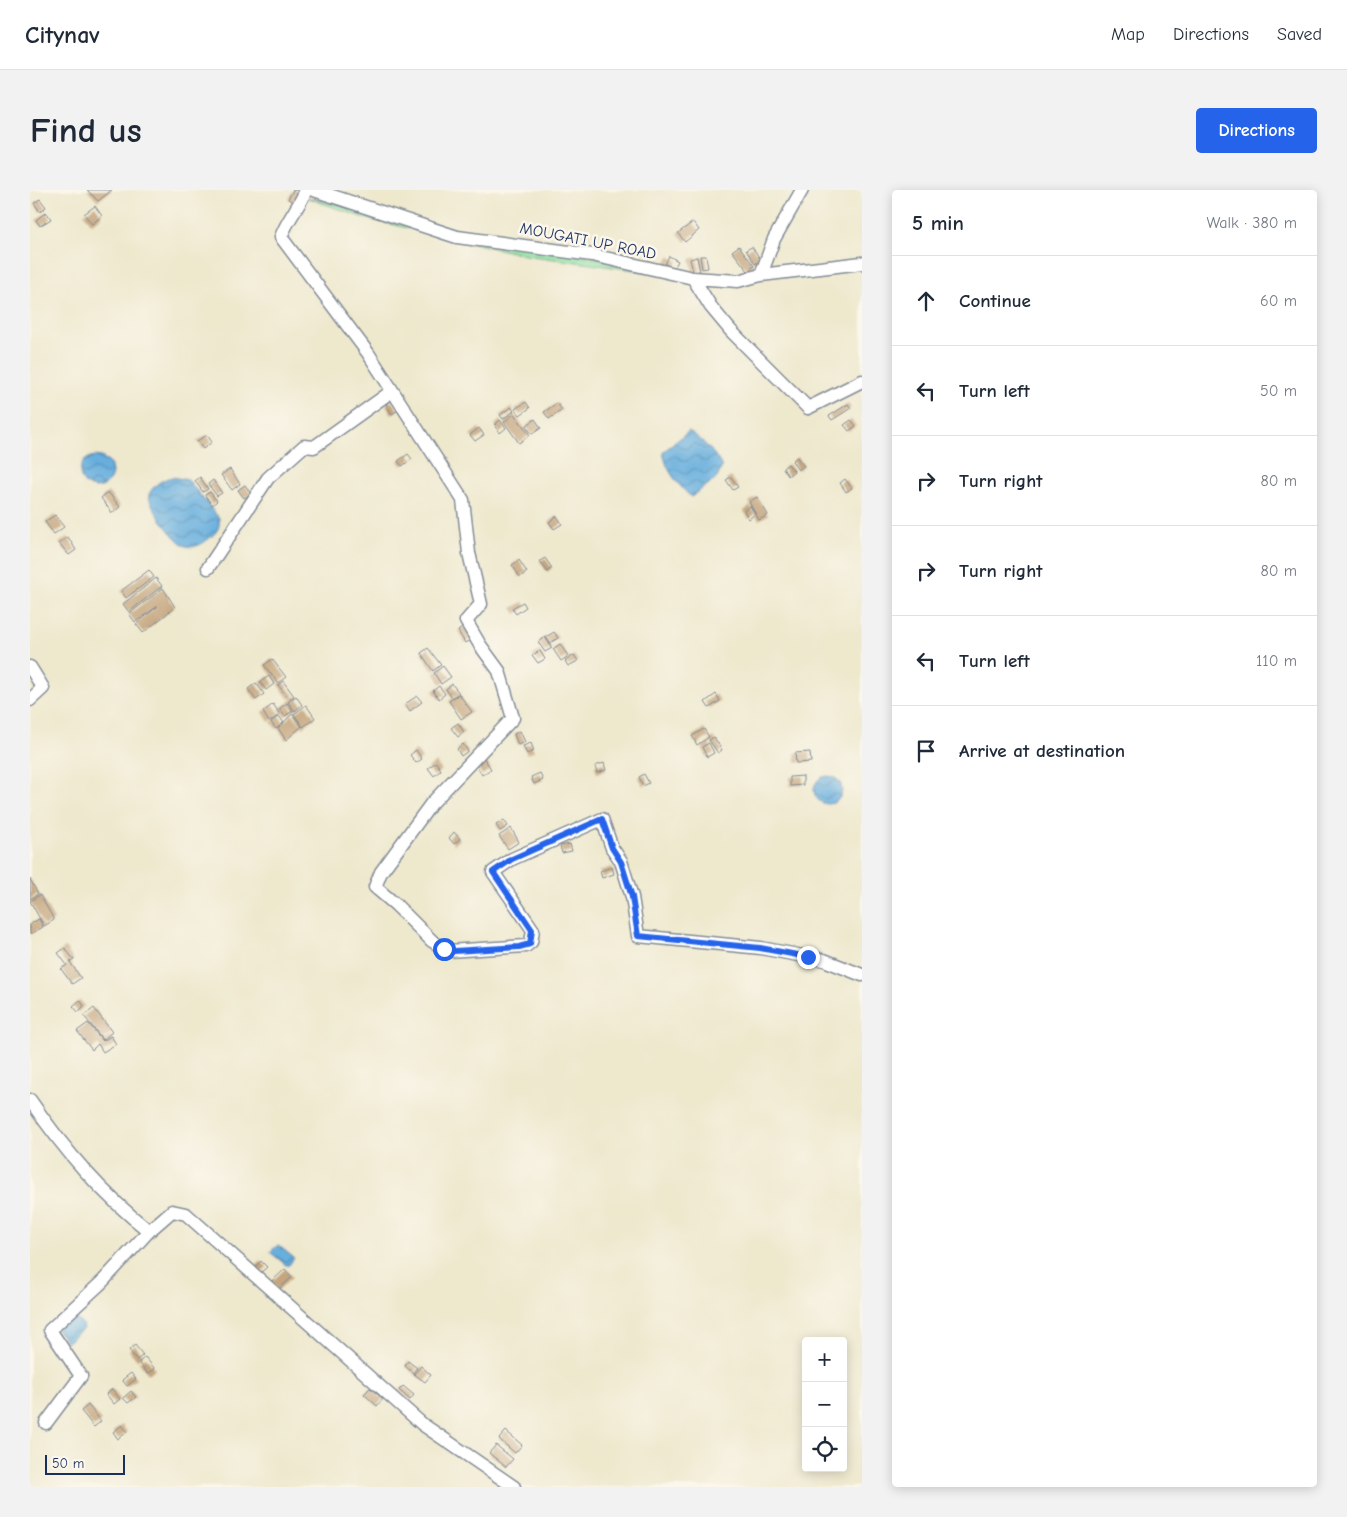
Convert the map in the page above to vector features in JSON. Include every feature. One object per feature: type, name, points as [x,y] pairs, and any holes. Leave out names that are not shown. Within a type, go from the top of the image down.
[{"type":"street","points":[[306,190],[299,206],[287,222],[281,237],[368,353],[463,500],[470,553],[481,604],[466,621],[480,645],[500,671],[513,718],[431,804],[382,872],[375,887],[396,905],[432,942],[448,951],[526,946],[531,942],[532,930],[493,872],[512,859],[602,819],[612,848],[621,862],[629,888],[638,936],[760,948],[824,960],[862,975]]},
{"type":"street","name":"MOUGATI UP ROAD","points":[[314,190],[456,237],[592,255],[693,278],[738,281],[761,275],[862,263]]},
{"type":"street","points":[[761,275],[774,239],[802,190]]},
{"type":"street","points":[[693,278],[711,307],[731,331],[808,408],[862,381]]},
{"type":"street","points":[[208,568],[268,478],[304,446],[314,448],[392,391]]},
{"type":"street","points":[[30,667],[43,688],[30,700]]},
{"type":"street","points":[[30,1100],[64,1148],[118,1207],[150,1231]]},
{"type":"street","points":[[46,1423],[81,1376],[50,1330],[102,1282],[150,1231],[172,1211],[186,1214],[422,1424],[514,1487]]},
{"type":"green space","points":[[305,197],[693,278],[525,255],[364,218]]},
{"type":"water","points":[[689,431],[708,447],[722,467],[717,478],[691,497],[673,476],[664,459],[663,452]]},
{"type":"water","points":[[96,456],[108,460],[112,472],[108,484],[96,488],[84,484],[80,472],[84,460]]},
{"type":"water","points":[[172,477],[188,480],[219,518],[217,531],[199,545],[193,547],[186,546],[175,538],[157,514],[150,499],[149,494],[156,485]]},
{"type":"water","points":[[828,776],[838,780],[842,790],[838,800],[828,804],[818,800],[814,790],[818,780]]},
{"type":"water","points":[[278,1245],[294,1258],[289,1265],[286,1265],[270,1252]]},
{"type":"water","points":[[73,1316],[82,1324],[83,1329],[67,1342],[56,1329]]},
{"type":"building","points":[[87,190],[112,190],[98,201]]},
{"type":"building","points":[[293,190],[301,191],[296,203],[288,199]]},
{"type":"building","points":[[40,199],[46,207],[40,212],[34,203]]},
{"type":"building","points":[[95,206],[102,216],[92,224],[84,214]]},
{"type":"building","points":[[46,212],[51,219],[40,226],[36,220]]},
{"type":"building","points":[[693,222],[699,230],[685,242],[678,233]]},
{"type":"building","points":[[739,246],[754,266],[748,271],[732,251]]},
{"type":"building","points":[[752,247],[761,260],[755,264],[746,250]]},
{"type":"building","points":[[669,256],[678,261],[673,270],[664,266]]},
{"type":"building","points":[[700,256],[706,256],[708,268],[702,269]]},
{"type":"building","points":[[697,257],[700,271],[693,272],[690,259]]},
{"type":"building","points":[[391,401],[398,410],[392,414],[386,405]]},
{"type":"building","points":[[526,402],[530,408],[520,415],[515,409]]},
{"type":"building","points":[[557,403],[562,410],[549,419],[544,412]]},
{"type":"building","points":[[848,404],[851,408],[832,420],[829,416]]},
{"type":"building","points":[[511,407],[514,411],[503,419],[500,415]]},
{"type":"building","points":[[514,414],[530,435],[519,443],[504,422]]},
{"type":"building","points":[[535,419],[541,428],[532,434],[526,426]]},
{"type":"building","points":[[500,420],[506,428],[500,433],[495,425]]},
{"type":"building","points":[[851,420],[856,426],[849,431],[844,425]]},
{"type":"building","points":[[479,428],[484,435],[475,441],[470,435]]},
{"type":"building","points":[[207,435],[212,442],[203,449],[197,441]]},
{"type":"building","points":[[408,454],[412,459],[402,466],[398,461]]},
{"type":"building","points":[[797,457],[804,466],[798,470],[792,461]]},
{"type":"building","points":[[788,464],[794,471],[788,476],[783,468]]},
{"type":"building","points":[[230,469],[240,484],[232,490],[221,475]]},
{"type":"building","points":[[200,477],[208,489],[203,492],[195,481]]},
{"type":"building","points":[[731,477],[738,487],[733,490],[726,480]]},
{"type":"building","points":[[845,479],[852,488],[846,492],[840,483]]},
{"type":"building","points":[[213,480],[222,493],[217,496],[208,484]]},
{"type":"building","points":[[245,485],[251,494],[244,498],[238,490]]},
{"type":"building","points":[[108,492],[120,507],[112,513],[101,498]]},
{"type":"building","points":[[210,492],[217,501],[212,505],[205,495]]},
{"type":"building","points":[[757,497],[768,515],[759,520],[749,502]]},
{"type":"building","points":[[750,506],[755,514],[749,519],[744,511]]},
{"type":"building","points":[[55,515],[64,527],[54,534],[45,522]]},
{"type":"building","points":[[557,516],[562,524],[554,529],[549,522]]},
{"type":"building","points":[[68,537],[76,550],[69,555],[59,543]]},
{"type":"building","points":[[545,558],[552,568],[547,572],[540,561]]},
{"type":"building","points":[[519,560],[527,572],[520,577],[512,565]]},
{"type":"building","points":[[149,570],[154,577],[126,598],[121,591]]},
{"type":"building","points":[[156,578],[162,586],[129,612],[123,604]]},
{"type":"building","points":[[163,588],[175,607],[143,633],[136,624],[158,606],[135,622],[129,614]]},
{"type":"building","points":[[523,602],[526,607],[516,614],[512,608]]},
{"type":"building","points":[[465,626],[473,638],[465,643],[458,631]]},
{"type":"building","points":[[554,632],[558,638],[550,643],[546,637]]},
{"type":"building","points":[[545,637],[552,648],[545,652],[538,642]]},
{"type":"building","points":[[560,644],[568,656],[561,661],[553,649]]},
{"type":"building","points":[[428,648],[441,665],[433,671],[421,653]]},
{"type":"building","points":[[540,651],[545,659],[538,663],[532,655]]},
{"type":"building","points":[[574,655],[578,661],[568,666],[565,661]]},
{"type":"building","points":[[272,659],[286,677],[278,683],[264,665]]},
{"type":"building","points":[[443,666],[451,677],[441,684],[434,673]]},
{"type":"building","points":[[269,676],[274,684],[266,690],[260,682]]},
{"type":"building","points":[[283,681],[294,696],[289,699],[278,685]]},
{"type":"building","points":[[256,683],[264,694],[256,700],[248,689]]},
{"type":"building","points":[[452,684],[459,693],[452,698],[446,689]]},
{"type":"building","points":[[439,686],[445,694],[439,699],[433,691]]},
{"type":"building","points":[[459,694],[472,712],[461,719],[449,701]]},
{"type":"building","points":[[716,694],[720,701],[709,708],[705,702]]},
{"type":"building","points":[[296,696],[302,705],[295,711],[288,702]]},
{"type":"building","points":[[417,696],[422,702],[410,711],[405,704]]},
{"type":"building","points":[[287,703],[293,711],[285,716],[279,709]]},
{"type":"building","points":[[273,704],[280,714],[269,722],[263,712]]},
{"type":"building","points":[[306,705],[315,718],[303,727],[294,714]]},
{"type":"building","points":[[292,714],[302,726],[286,740],[278,728]]},
{"type":"building","points":[[279,716],[284,723],[276,729],[271,722]]},
{"type":"building","points":[[458,723],[464,732],[458,737],[451,728]]},
{"type":"building","points":[[704,729],[709,737],[697,745],[692,736]]},
{"type":"building","points":[[520,731],[525,742],[518,745],[514,734]]},
{"type":"building","points":[[714,737],[722,750],[718,753],[709,740]]},
{"type":"building","points":[[531,743],[534,751],[527,754],[523,746]]},
{"type":"building","points":[[709,743],[714,753],[707,757],[702,747]]},
{"type":"building","points":[[463,744],[468,751],[461,756],[457,749]]},
{"type":"building","points":[[416,750],[422,759],[416,763],[410,755]]},
{"type":"building","points":[[810,752],[811,762],[796,763],[795,753]]},
{"type":"building","points":[[484,758],[491,769],[482,775],[475,763]]},
{"type":"building","points":[[436,762],[441,770],[434,776],[428,768]]},
{"type":"building","points":[[604,763],[606,770],[597,773],[595,766]]},
{"type":"building","points":[[540,773],[543,780],[534,784],[531,777]]},
{"type":"building","points":[[644,774],[649,783],[643,786],[639,777]]},
{"type":"building","points":[[803,776],[803,785],[790,786],[790,777]]},
{"type":"building","points":[[504,820],[508,826],[500,831],[496,825]]},
{"type":"building","points":[[511,828],[519,842],[508,849],[499,836]]},
{"type":"building","points":[[454,832],[460,839],[454,844],[449,838]]},
{"type":"building","points":[[570,844],[572,851],[562,853],[560,846]]},
{"type":"building","points":[[612,867],[614,874],[602,878],[600,871]]},
{"type":"building","points":[[30,879],[38,894],[30,899]]},
{"type":"building","points":[[40,895],[54,920],[44,926],[30,901]]},
{"type":"building","points":[[39,919],[43,927],[30,934],[30,924]]},
{"type":"building","points":[[65,948],[74,960],[70,962],[81,978],[72,984],[61,969],[67,965],[58,953]]},
{"type":"building","points":[[80,1000],[84,1006],[78,1012],[73,1006]]},
{"type":"building","points":[[94,1008],[112,1032],[103,1040],[84,1016]]},
{"type":"building","points":[[88,1023],[103,1041],[111,1036],[116,1044],[103,1052],[98,1044],[92,1050],[77,1031]]},
{"type":"building","points":[[261,1261],[267,1267],[258,1275],[253,1269]]},
{"type":"building","points":[[285,1269],[292,1277],[278,1290],[271,1282]]},
{"type":"building","points":[[135,1345],[143,1355],[137,1360],[129,1350]]},
{"type":"building","points":[[145,1357],[155,1369],[148,1374],[139,1362]]},
{"type":"building","points":[[408,1361],[417,1368],[413,1373],[405,1366]]},
{"type":"building","points":[[421,1366],[431,1375],[425,1382],[414,1374]]},
{"type":"building","points":[[131,1373],[136,1379],[127,1386],[122,1380]]},
{"type":"building","points":[[403,1386],[414,1395],[410,1400],[399,1390]]},
{"type":"building","points":[[370,1388],[383,1399],[377,1406],[364,1394]]},
{"type":"building","points":[[112,1389],[120,1399],[114,1404],[106,1394]]},
{"type":"building","points":[[131,1391],[136,1397],[128,1403],[123,1398]]},
{"type":"building","points":[[88,1405],[101,1421],[94,1427],[81,1411]]},
{"type":"building","points":[[122,1425],[127,1432],[118,1439],[113,1432]]},
{"type":"building","points":[[506,1431],[522,1445],[515,1453],[499,1439]]},
{"type":"building","points":[[496,1445],[513,1459],[506,1467],[489,1453]]},
{"type":"route","points":[[444,949],[454,951],[519,947],[530,944],[532,930],[493,872],[512,859],[602,819],[612,848],[621,862],[632,897],[638,936],[760,948],[808,957]]}]
